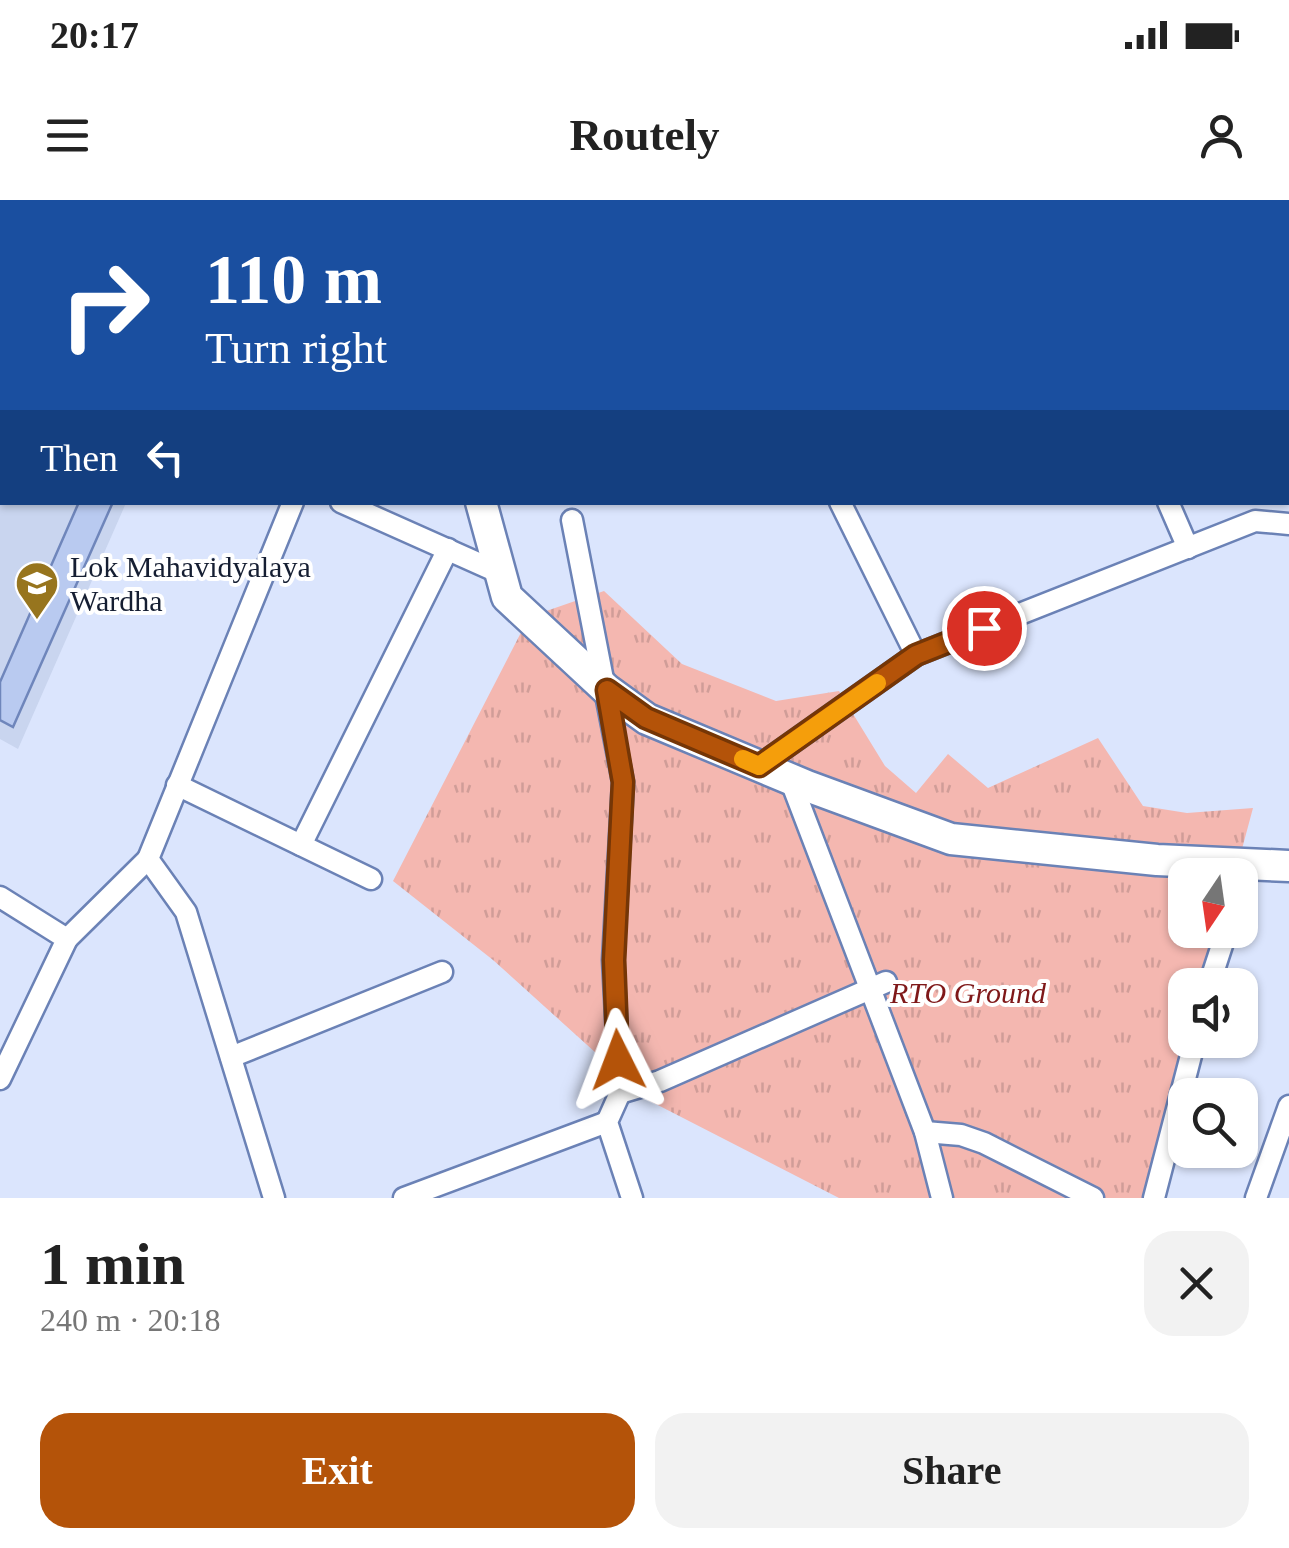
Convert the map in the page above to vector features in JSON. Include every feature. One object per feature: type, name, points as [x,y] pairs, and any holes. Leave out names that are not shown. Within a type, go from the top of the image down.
[{"type":"street","points":[[0,1079],[68,939],[148,859],[292,505]]},
{"type":"street","points":[[349,505],[500,572]]},
{"type":"street","points":[[482,505],[507,597],[607,690],[646,718],[790,779],[951,839],[1168,867]]},
{"type":"street","points":[[841,505],[916,655]]},
{"type":"street","points":[[1169,505],[1188,548]]},
{"type":"street","points":[[572,520],[623,782],[614,960],[620,1094],[607,1122],[632,1198]]},
{"type":"street","points":[[759,766],[916,655],[1256,520],[1289,524]]},
{"type":"street","points":[[301,845],[448,549]]},
{"type":"street","points":[[790,779],[878,986],[942,1198]]},
{"type":"street","points":[[177,786],[371,879]]},
{"type":"street","points":[[148,859],[186,912],[274,1198]]},
{"type":"street","points":[[1258,874],[1289,866]]},
{"type":"street","points":[[0,897],[68,939]]},
{"type":"street","points":[[230,1058],[442,972]]},
{"type":"street","points":[[620,1094],[660,1082],[878,986]]},
{"type":"street","points":[[1154,1198],[1190,1058]]},
{"type":"street","points":[[1256,1198],[1289,1106]]},
{"type":"street","points":[[404,1198],[607,1122]]},
{"type":"street","points":[[925,1132],[961,1135],[984,1144],[1093,1198]]},
{"type":"shaded area","name":"Lok Mahavidyalaya Wardha","points":[[0,505],[125,505],[18,749],[0,739]]},
{"type":"green space","name":"RTO Ground","points":[[604,591],[682,664],[776,701],[839,691],[885,766],[916,793],[948,754],[988,788],[1098,738],[1143,806],[1187,813],[1253,808],[1240,858],[1168,858],[1168,948],[1215,948],[1209,968],[1168,968],[1168,1058],[1181,1058],[1176,1078],[1168,1078],[1168,1109],[1146,1198],[839,1198],[648,1100],[493,960],[393,881],[529,617]]},
{"type":"building","points":[[78,505],[112,505],[13,727],[0,720],[0,682]]},
{"type":"slow traffic","points":[[743,759],[759,766],[877,683]]},
{"type":"place","name":"Lok Mahavidyalaya Wardha","points":[[37,621]]},
{"type":"route","points":[[618,1060],[614,960],[623,782],[607,690],[646,718],[759,766],[916,655],[984,628]]}]
